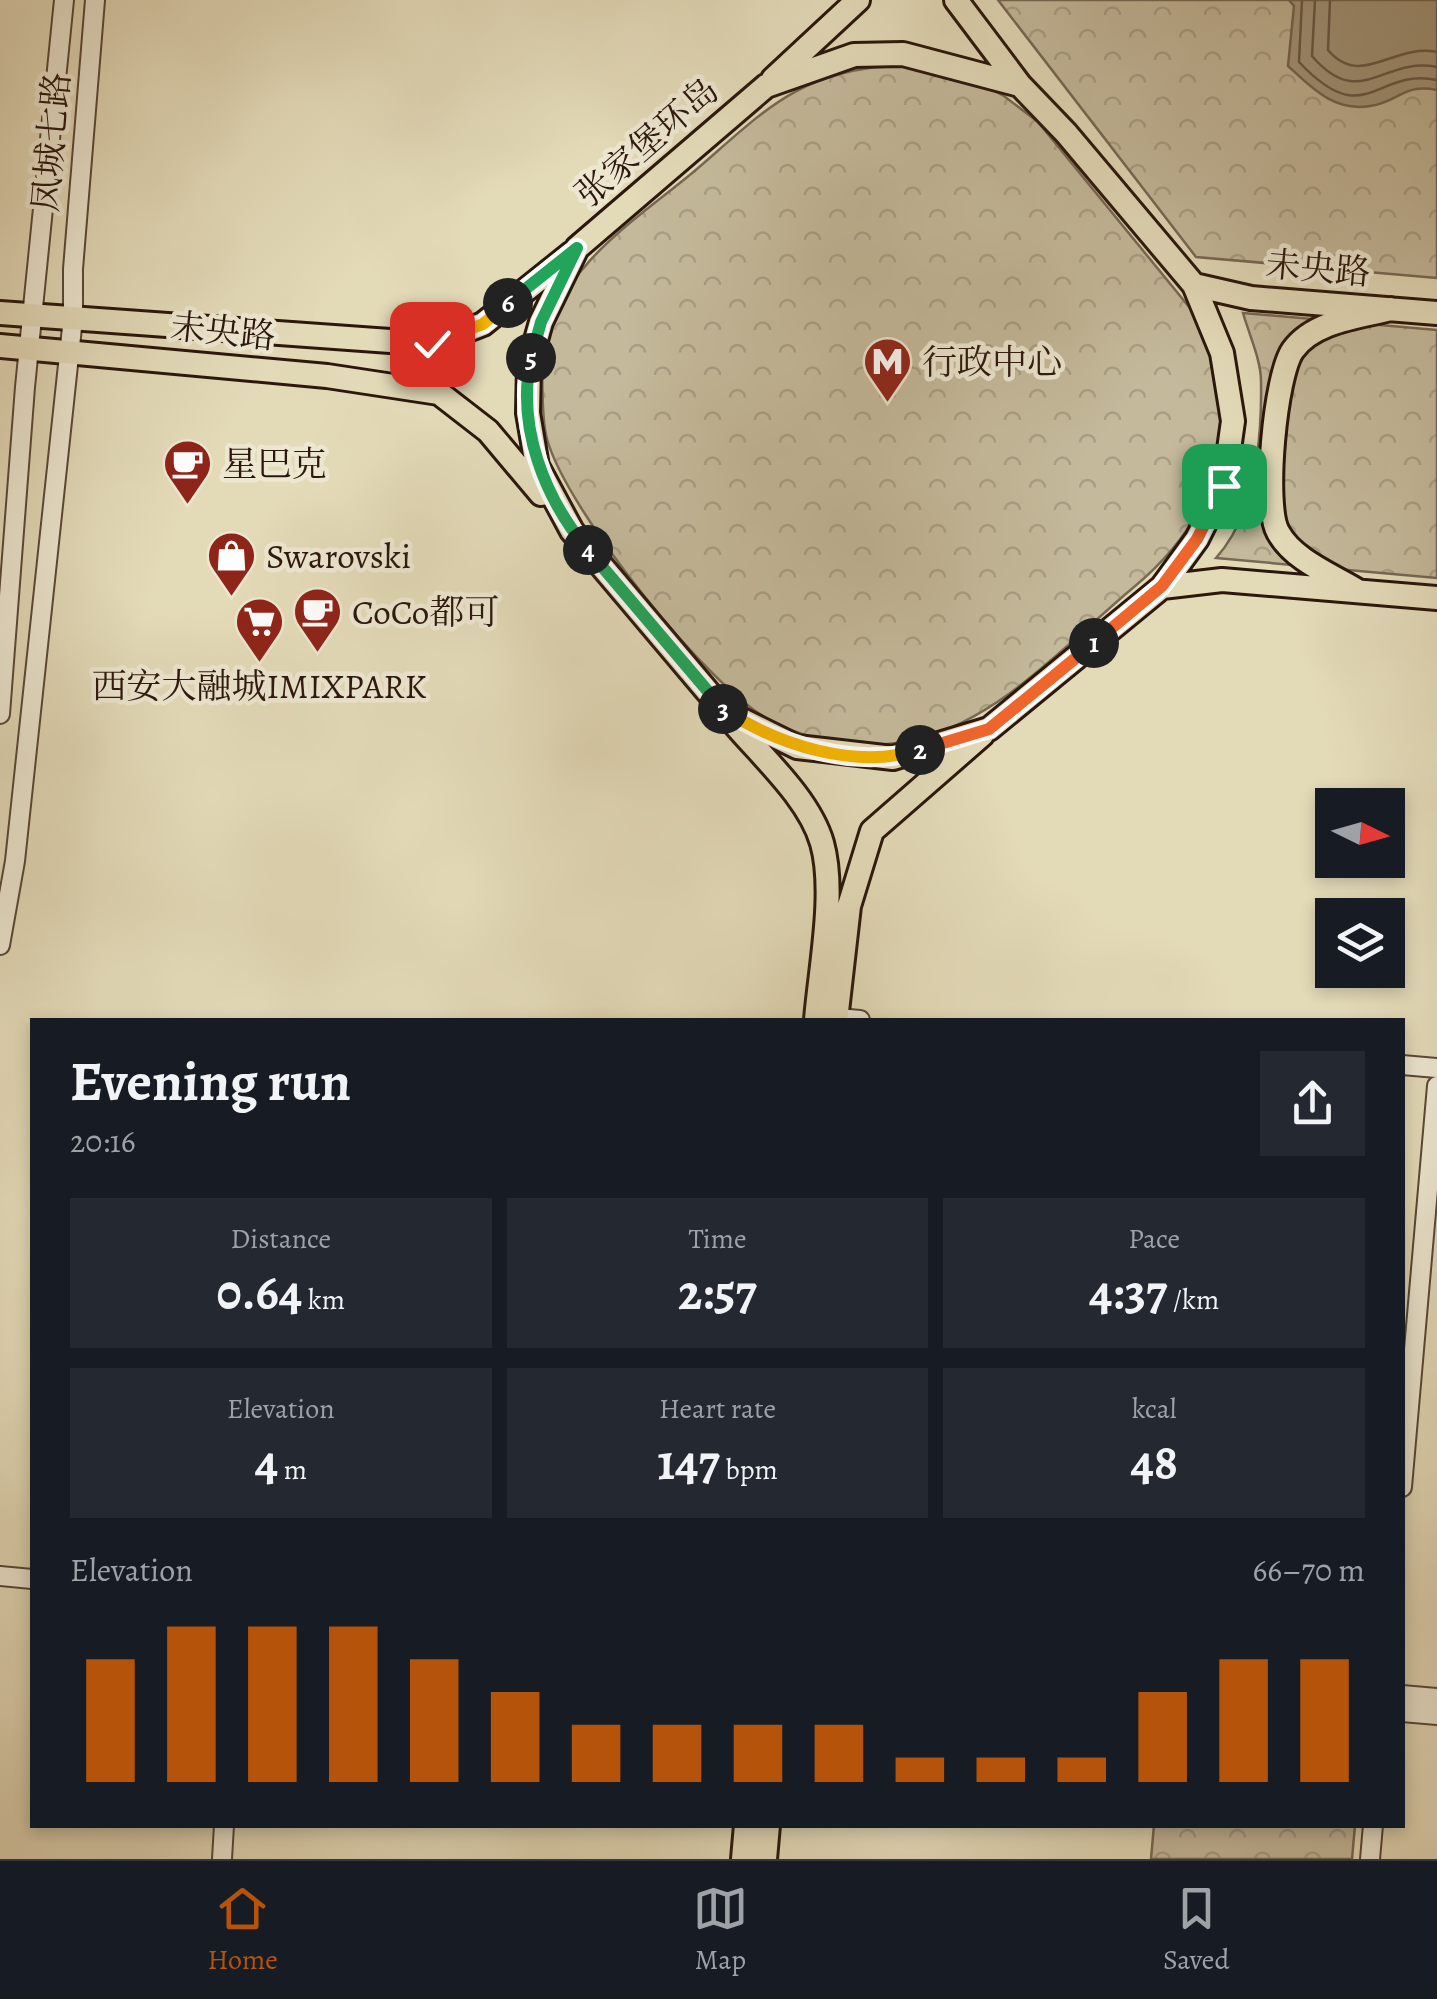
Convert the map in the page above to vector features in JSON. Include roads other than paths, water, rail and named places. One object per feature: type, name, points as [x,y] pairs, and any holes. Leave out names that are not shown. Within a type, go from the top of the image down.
[{"type":"main road","points":[[766,86],[858,0]]},
{"type":"main road","points":[[956,0],[1020,84]]},
{"type":"main road","name":"张家堡环岛","points":[[903,54],[1020,84],[1194,284],[1222,352],[1233,421],[1224,486],[1197,539],[1162,586],[989,729],[892,758],[797,747],[724,711],[572,531],[537,466],[528,413],[529,364],[541,322],[577,248],[766,86],[854,55],[903,54]]},
{"type":"main road","name":"未央路","points":[[0,313],[432,344],[483,324],[577,248]]},
{"type":"main road","name":"未央路","points":[[1194,284],[1250,298],[1437,312]]},
{"type":"main road","points":[[1358,592],[1296,553],[1278,532],[1270,506],[1282,378],[1293,349],[1328,324],[1391,309]]},
{"type":"main road","name":"未央路","points":[[0,346],[392,383],[438,394],[488,431],[572,531]]},
{"type":"main road","points":[[1162,586],[1222,580],[1437,598]]},
{"type":"main road","points":[[724,711],[808,813],[823,844],[833,1018]]},
{"type":"main road","points":[[833,1018],[849,906],[872,830],[989,729]]},
{"type":"main road","points":[[743,1859],[746,1828]]},
{"type":"main road","points":[[764,1859],[768,1828]]},
{"type":"street","name":"凤城七路","points":[[0,714],[32,314],[64,0]]},
{"type":"street","name":"凤城七路","points":[[0,946],[15,861],[74,318],[73,269],[95,0]]},
{"type":"street","points":[[1405,1066],[1437,1068]]},
{"type":"street","points":[[1405,1453],[1437,1086]]},
{"type":"street","points":[[0,1576],[30,1579]]},
{"type":"street","points":[[1405,1695],[1437,1698]]},
{"type":"street","points":[[1405,1712],[1437,1715]]},
{"type":"street","points":[[222,1859],[224,1828]]},
{"type":"street","points":[[1370,1859],[1373,1828]]},
{"type":"water","points":[[1289,0],[1437,0],[1437,90],[1416,89],[1380,104],[1357,107],[1324,96],[1288,66],[1294,6]]},
{"type":"place","name":"行政中心","points":[[887,404]]},
{"type":"place","name":"星巴克","points":[[187,506]]},
{"type":"place","name":"Swarovski","points":[[231,598]]},
{"type":"place","name":"CoCo都可","points":[[317,654]]},
{"type":"place","name":"西安大融城IMIXPARK","points":[[259,664]]}]
